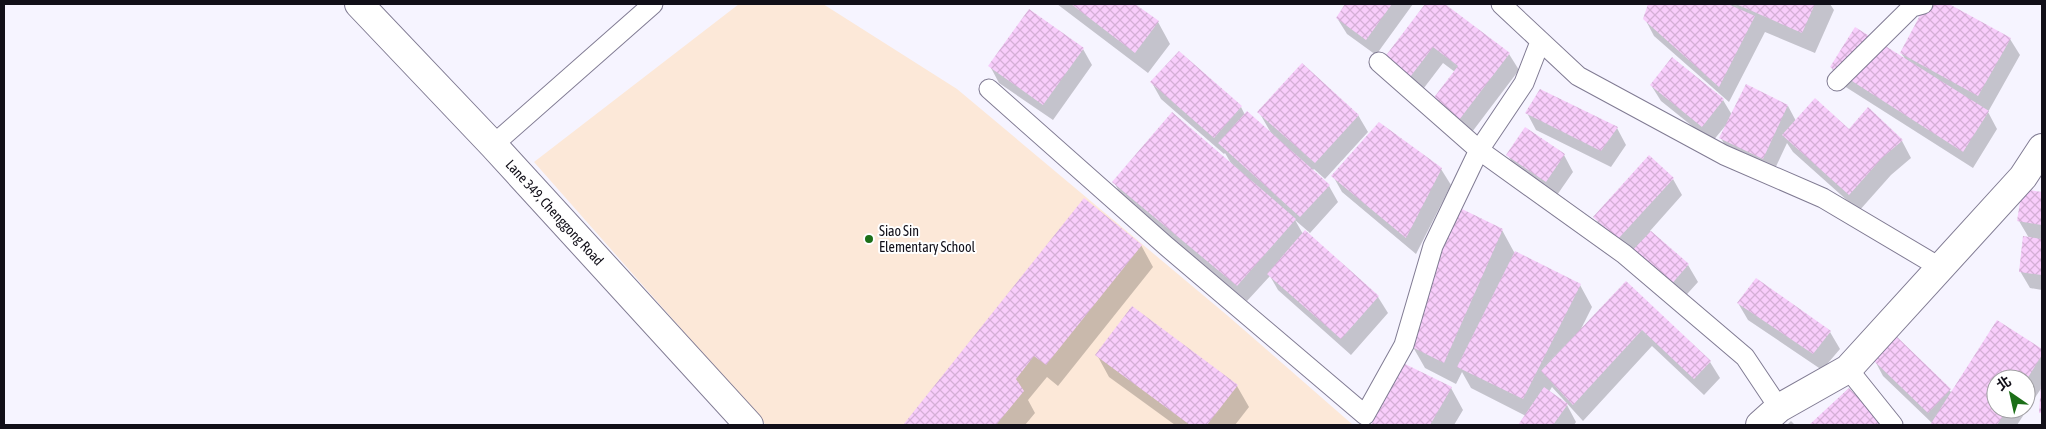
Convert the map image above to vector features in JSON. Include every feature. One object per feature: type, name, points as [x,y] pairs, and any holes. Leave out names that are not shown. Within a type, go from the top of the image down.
[{"type":"street","name":"Lane 349, Chenggong Road","points":[[359,4],[493,144],[749,425]]},
{"type":"street","points":[[1770,417],[1848,369],[2024,177],[2042,148]]},
{"type":"lane","points":[[493,144],[653,4]]},
{"type":"lane","points":[[1502,4],[1578,76],[1724,155],[1823,198],[1940,268]]},
{"type":"lane","points":[[1837,81],[1914,5]]},
{"type":"lane","points":[[989,89],[1165,245],[1365,415],[1404,345],[1432,246],[1479,150],[1524,83],[1540,42]]},
{"type":"lane","points":[[1379,62],[1479,150],[1624,254],[1745,358],[1770,417]]},
{"type":"lane","points":[[1848,369],[1893,425]]},
{"type":"shaded area","name":"Siao Sin Elementary School","points":[[739,4],[823,4],[957,89],[1228,316],[1353,425],[766,425],[534,162]]},
{"type":"building","points":[[1071,4],[1135,4],[1159,21],[1135,53]]},
{"type":"building","points":[[1345,4],[1392,4],[1366,40],[1336,18]]},
{"type":"building","points":[[1425,4],[1445,4],[1510,53],[1456,124],[1429,104],[1458,66],[1433,47],[1404,85],[1378,66]]},
{"type":"building","points":[[1648,4],[1728,4],[1755,16],[1719,87],[1643,19]]},
{"type":"building","points":[[1736,4],[1815,4],[1802,33]]},
{"type":"building","points":[[1926,4],[1949,4],[2011,38],[1978,96],[1900,53]]},
{"type":"building","points":[[1029,9],[1084,48],[1043,105],[988,66]]},
{"type":"building","points":[[1855,27],[1989,111],[1963,152],[1830,67]]},
{"type":"building","points":[[1179,51],[1242,106],[1214,138],[1150,82]]},
{"type":"building","points":[[1672,57],[1724,99],[1702,127],[1650,85]]},
{"type":"building","points":[[1302,63],[1359,115],[1315,163],[1257,112]]},
{"type":"building","points":[[1746,84],[1788,105],[1763,159],[1719,138]]},
{"type":"building","points":[[1540,89],[1618,127],[1601,151],[1525,113]]},
{"type":"building","points":[[1815,98],[1849,129],[1868,107],[1903,140],[1882,158],[1849,195],[1782,135]]},
{"type":"building","points":[[1247,111],[1330,185],[1300,217],[1218,143]]},
{"type":"building","points":[[1172,112],[1296,219],[1237,286],[1112,182]]},
{"type":"building","points":[[1379,122],[1442,168],[1406,238],[1331,176]]},
{"type":"building","points":[[1525,127],[1565,154],[1546,182],[1506,155]]},
{"type":"building","points":[[1649,155],[1674,178],[1618,239],[1593,217]]},
{"type":"building","points":[[2022,189],[2042,192],[2042,225],[2017,221]]},
{"type":"building","points":[[1084,198],[1142,245],[1046,365],[1034,356],[1016,379],[1024,391],[996,425],[903,425]]},
{"type":"building","points":[[1462,209],[1503,229],[1444,363],[1412,347],[1438,247]]},
{"type":"building","points":[[1305,230],[1379,296],[1341,339],[1267,274]]},
{"type":"building","points":[[1651,231],[1689,264],[1669,287],[1631,252]]},
{"type":"building","points":[[2023,236],[2042,239],[2042,275],[2019,272]]},
{"type":"building","points":[[1515,251],[1581,284],[1523,399],[1457,367]]},
{"type":"building","points":[[1756,278],[1831,331],[1813,354],[1737,303]]},
{"type":"building","points":[[1626,281],[1711,361],[1694,379],[1642,330],[1573,405],[1541,371]]},
{"type":"building","points":[[1132,306],[1238,385],[1207,425],[1190,425],[1095,355]]},
{"type":"building","points":[[1997,320],[2042,349],[2042,355],[2033,369],[1986,369],[1986,419],[2001,419],[1997,425],[1930,425]]},
{"type":"building","points":[[1895,335],[1951,389],[1928,413],[1872,359]]},
{"type":"building","points":[[1405,364],[1452,387],[1430,425],[1371,425]]},
{"type":"building","points":[[2041,384],[2042,413],[2039,413]]},
{"type":"building","points":[[1544,387],[1568,404],[1553,425],[1518,425]]},
{"type":"building","points":[[1849,388],[1885,425],[1809,425]]},
{"type":"place","name":"Siao Sin Elementary School","points":[[869,239]]}]
